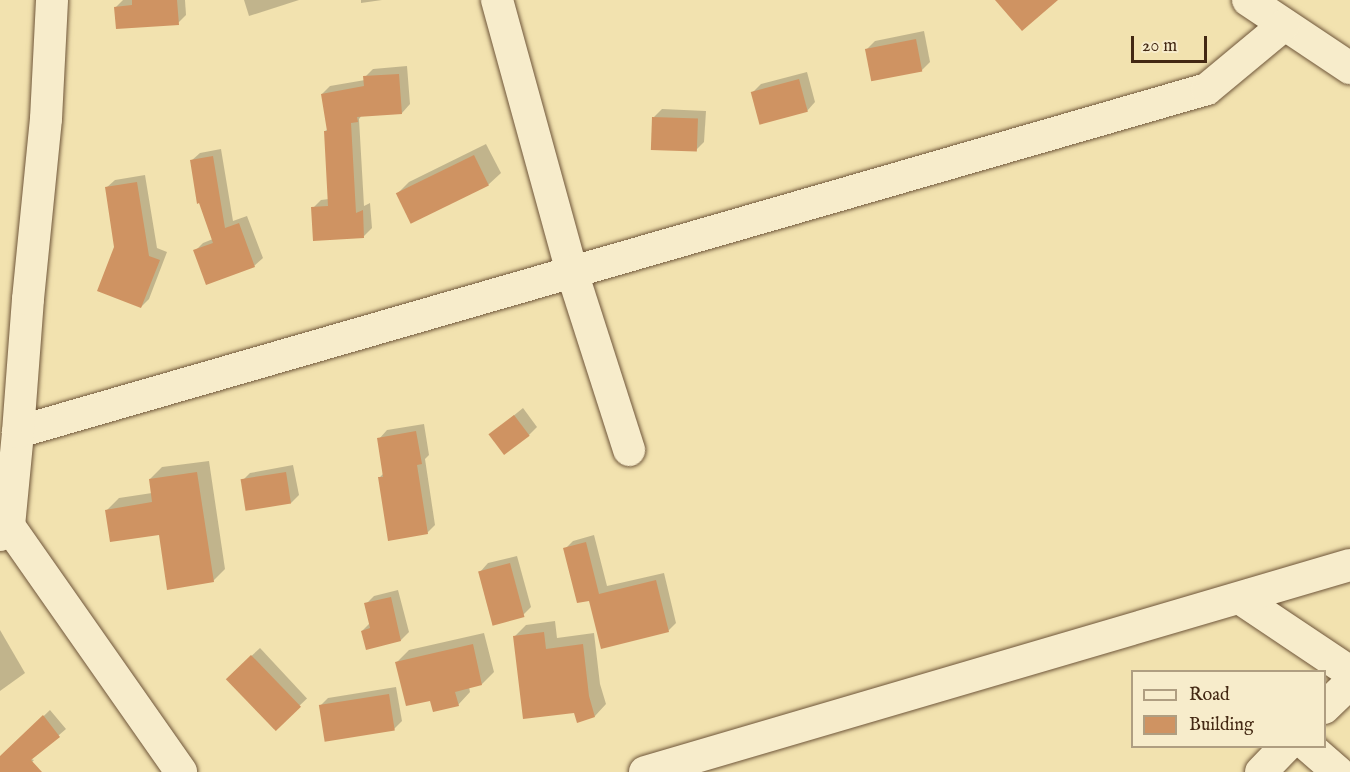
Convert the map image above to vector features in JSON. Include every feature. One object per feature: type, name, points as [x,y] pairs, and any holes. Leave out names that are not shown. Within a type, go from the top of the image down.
[{"type":"street","points":[[52,0],[46,118],[28,299],[18,432],[4,530],[181,772]]},
{"type":"street","points":[[497,0],[572,272],[629,450]]},
{"type":"street","points":[[1248,0],[1350,68]]},
{"type":"street","points":[[18,432],[1207,89],[1284,25]]},
{"type":"street","points":[[645,772],[1350,565]]},
{"type":"street","points":[[1241,598],[1350,672]]},
{"type":"street","points":[[1326,706],[1350,683]]},
{"type":"street","points":[[1261,772],[1285,748]]},
{"type":"street","points":[[1309,748],[1338,772]]},
{"type":"building","points":[[132,0],[177,0],[179,25],[116,29],[114,7],[132,5]]},
{"type":"building","points":[[995,0],[1058,0],[1022,31]]},
{"type":"building","points":[[916,39],[922,71],[871,81],[865,49]]},
{"type":"building","points":[[399,74],[402,114],[357,117],[358,122],[351,123],[356,213],[363,210],[364,238],[313,241],[311,207],[328,206],[324,131],[327,131],[321,94],[364,86],[363,76]]},
{"type":"building","points":[[799,79],[808,112],[760,125],[751,92]]},
{"type":"building","points":[[652,117],[698,119],[697,152],[651,150]]},
{"type":"building","points":[[474,155],[489,186],[411,224],[396,193]]},
{"type":"building","points":[[213,156],[225,228],[239,223],[255,267],[206,285],[193,250],[213,243],[199,203],[197,204],[190,160]]},
{"type":"building","points":[[137,182],[149,256],[160,260],[141,308],[97,291],[114,247],[105,187]]},
{"type":"building","points":[[514,415],[530,436],[504,455],[488,434]]},
{"type":"building","points":[[416,431],[422,464],[417,465],[428,534],[388,541],[378,477],[383,477],[377,438]]},
{"type":"building","points":[[197,472],[214,582],[167,590],[159,535],[110,542],[105,510],[152,502],[149,479]]},
{"type":"building","points":[[286,472],[291,504],[246,511],[241,479]]},
{"type":"building","points":[[586,542],[599,594],[656,580],[669,632],[601,649],[589,601],[577,603],[563,548]]},
{"type":"building","points":[[510,563],[524,617],[493,626],[478,572]]},
{"type":"building","points":[[391,597],[401,641],[366,650],[361,631],[370,628],[364,603]]},
{"type":"building","points":[[544,632],[546,649],[583,644],[589,696],[595,717],[577,723],[574,713],[523,719],[513,636]]},
{"type":"building","points":[[473,644],[482,685],[455,692],[459,706],[433,712],[430,701],[406,706],[395,662]]},
{"type":"building","points":[[251,655],[301,707],[276,731],[226,679]]},
{"type":"building","points":[[389,694],[395,731],[325,742],[319,705]]},
{"type":"building","points":[[43,715],[60,737],[31,760],[42,772],[0,772],[0,756]]}]
